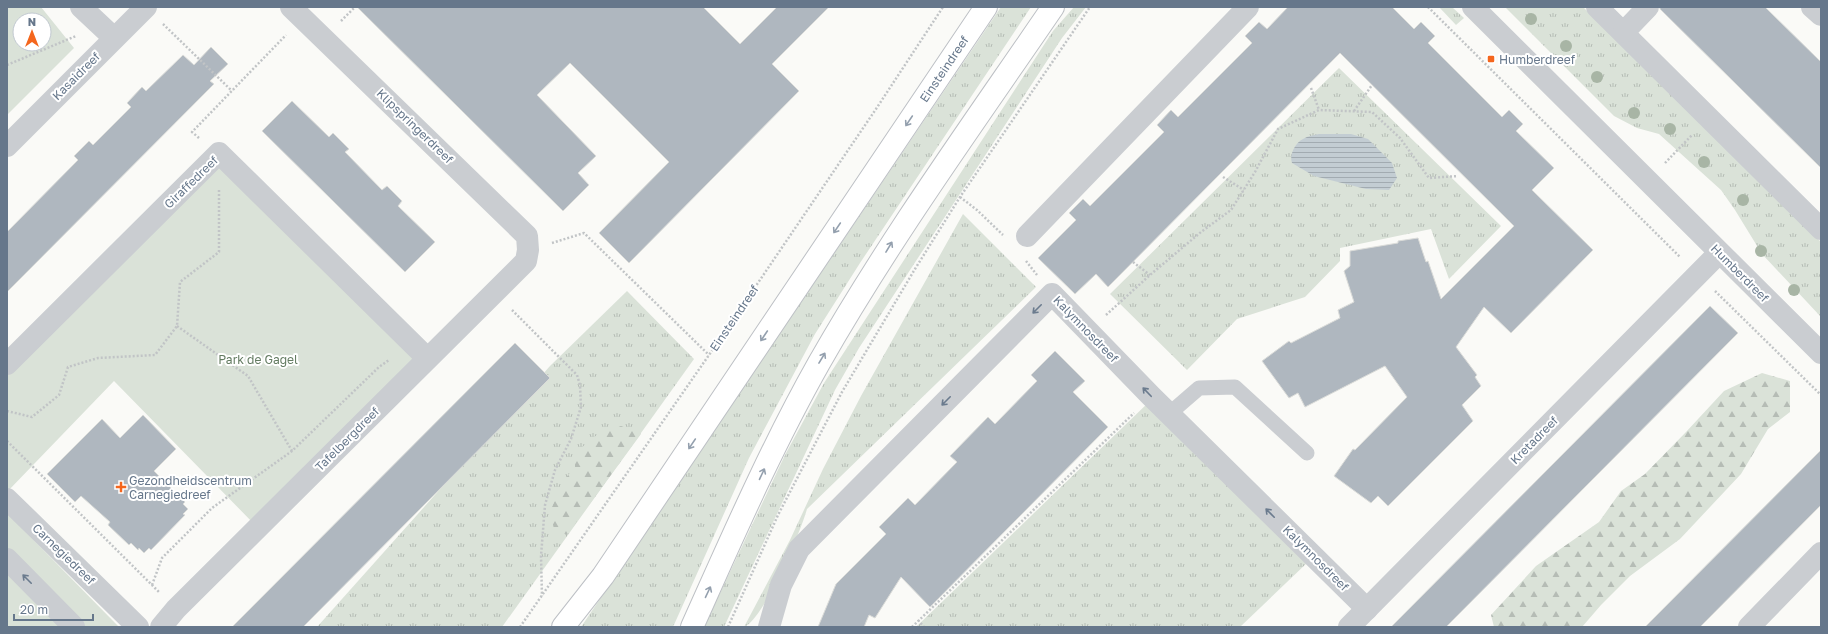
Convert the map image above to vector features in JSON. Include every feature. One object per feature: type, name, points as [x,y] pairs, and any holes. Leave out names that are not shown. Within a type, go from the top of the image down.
[{"type":"main road","name":"Einsteindreef","points":[[563,627],[603,576],[986,7]]},
{"type":"main road","points":[[692,627],[783,428],[819,362],[898,233],[1053,7]]},
{"type":"street","points":[[81,7],[107,31]]},
{"type":"street","name":"Kasaidreef","points":[[7,146],[107,31],[146,7]]},
{"type":"street","points":[[1027,236],[1248,7]]},
{"type":"street","name":"Humberdreef","points":[[1473,7],[1821,353]]},
{"type":"street","points":[[1597,7],[1819,224]]},
{"type":"street","points":[[1624,32],[1648,7]]},
{"type":"street","points":[[1812,7],[1821,16]]},
{"type":"street","name":"Klipspringerdreef","points":[[297,13],[406,117],[527,236],[528,250]]},
{"type":"street","name":"Giraffedreef","points":[[7,364],[219,153],[420,351]]},
{"type":"street","name":"Tafelbergdreef","points":[[161,627],[176,609],[420,351],[494,293],[526,261],[528,250]]},
{"type":"street","name":"Kretadreef","points":[[1349,627],[1720,253]]},
{"type":"street","name":"Kalymnosdreef","points":[[769,627],[781,585],[799,549],[1052,294],[1169,414],[1367,609]]},
{"type":"street","name":"Carnegiedreef","points":[[7,499],[138,627]]},
{"type":"street","points":[[1749,627],[1821,553]]},
{"type":"street","points":[[7,559],[74,627]]},
{"type":"lane","points":[[1169,414],[1199,388],[1235,387],[1307,453]]},
{"type":"path","points":[[146,7],[232,91]]},
{"type":"path","name":"Einsteindreef","points":[[520,627],[709,355],[876,109],[943,7]]},
{"type":"path","points":[[728,627],[778,514],[842,392],[915,269],[960,197],[1090,7]]},
{"type":"path","points":[[1428,7],[1821,395]]},
{"type":"path","points":[[7,411],[32,417],[58,395],[68,367],[98,358],[155,355],[177,326],[180,282],[219,252],[219,153],[192,132],[232,91],[297,13]]},
{"type":"path","points":[[7,65],[47,49],[107,31]]},
{"type":"path","points":[[1354,112],[1372,85]]},
{"type":"path","points":[[1311,88],[1319,110]]},
{"type":"path","points":[[1088,331],[1150,275],[1201,232],[1231,210],[1255,172],[1278,129],[1319,110],[1372,112],[1400,138],[1429,178],[1458,176]]},
{"type":"path","points":[[1660,168],[1710,118]]},
{"type":"path","points":[[1223,177],[1244,190]]},
{"type":"path","points":[[528,250],[584,233],[709,355]]},
{"type":"path","points":[[1133,262],[1150,275]]},
{"type":"path","points":[[494,293],[577,375],[580,385],[581,407],[571,438],[555,470],[545,505],[541,556],[542,597]]},
{"type":"path","points":[[177,326],[248,376],[292,451]]},
{"type":"path","points":[[152,585],[162,558],[212,508],[292,451],[379,367],[420,351]]},
{"type":"path","points":[[912,627],[1151,396]]},
{"type":"path","points":[[7,441],[176,609]]},
{"type":"path","points":[[918,620],[924,627]]},
{"type":"green space","points":[[7,7],[41,7],[45,12],[12,12],[12,52],[52,52],[52,21],[74,48],[7,115]]},
{"type":"green space","points":[[1001,7],[1031,7],[860,263],[815,334],[749,458],[673,627],[581,627]]},
{"type":"green space","points":[[1074,7],[1086,7],[1062,38],[859,348],[835,390],[724,627],[704,627],[785,455],[824,383],[1053,31]]},
{"type":"green space","points":[[1439,7],[1452,7],[1464,18],[1456,25]]},
{"type":"green space","points":[[1505,7],[1583,7],[1821,242],[1821,317],[1762,254],[1721,190],[1659,134],[1637,128],[1614,116]]},
{"type":"green space","points":[[1339,68],[1501,226],[1449,279],[1431,229],[1340,248],[1340,261],[1305,297],[1237,319],[1187,370],[1110,294]]},
{"type":"green space","name":"Park de Gagel","points":[[219,153],[427,358],[258,528],[114,381],[7,492],[7,375],[74,307]]},
{"type":"green space","points":[[963,214],[1036,287],[807,509],[790,554],[771,592],[752,621],[744,627],[790,540],[823,469],[861,396]]},
{"type":"green space","points":[[627,291],[694,359],[502,627],[317,627],[550,366]]},
{"type":"green space","points":[[1762,373],[1790,381],[1790,412],[1768,429],[1741,474],[1680,539],[1630,576],[1601,605],[1582,627],[1494,627],[1491,615],[1536,566],[1599,522],[1621,491],[1645,474],[1724,391]]},
{"type":"green space","points":[[1151,400],[1308,562],[1240,627],[916,627]]},
{"type":"green space","points":[[621,426],[641,434],[567,535],[554,529],[550,512],[563,481],[575,467],[575,455],[591,438]]},
{"type":"green space","points":[[7,513],[119,627],[7,627]]},
{"type":"shaded area","points":[[1319,134],[1351,134],[1368,139],[1392,163],[1397,178],[1389,190],[1366,189],[1314,176],[1292,163],[1291,156],[1297,143],[1307,137]]},
{"type":"building","points":[[357,7],[703,7],[740,44],[777,7],[829,7],[772,64],[799,91],[629,263],[599,233],[669,162],[570,63],[537,95],[596,156],[578,173],[589,185],[563,211]]},
{"type":"building","points":[[1288,7],[1392,7],[1414,29],[1421,22],[1435,36],[1428,43],[1502,117],[1509,110],[1523,124],[1516,131],[1554,168],[1532,190],[1593,250],[1511,333],[1484,307],[1456,347],[1477,375],[1475,377],[1481,386],[1462,405],[1473,421],[1388,506],[1378,496],[1371,503],[1334,476],[1353,449],[1355,450],[1407,397],[1385,366],[1305,407],[1298,393],[1289,398],[1262,361],[1289,341],[1291,343],[1340,318],[1338,310],[1354,302],[1344,271],[1350,266],[1350,251],[1418,238],[1426,262],[1428,261],[1441,299],[1514,226],[1340,53],[1108,287],[1096,274],[1075,294],[1038,258],[1076,220],[1069,213],[1083,199],[1090,206],[1164,132],[1157,125],[1171,110],[1178,117],[1252,43],[1245,36],[1259,22],[1267,29]]},
{"type":"building","points":[[1660,7],[1765,7],[1821,62],[1821,168],[1660,9]]},
{"type":"building","points":[[211,47],[228,64],[210,81],[214,84],[7,292],[7,232],[78,160],[74,156],[89,141],[93,145],[131,107],[127,103],[142,87],[146,91],[183,55],[194,65]]},
{"type":"building","points":[[292,101],[329,137],[333,133],[349,149],[345,152],[382,190],[387,186],[402,201],[398,206],[435,242],[405,272],[262,131]]},
{"type":"building","points":[[1710,306],[1738,333],[1446,627],[1391,627]]},
{"type":"building","points":[[515,343],[550,378],[303,627],[232,627]]},
{"type":"building","points":[[1055,351],[1085,381],[1073,392],[1108,427],[930,607],[901,577],[875,618],[869,615],[864,627],[818,627],[836,584],[886,534],[879,527],[908,498],[915,505],[957,462],[950,456],[988,417],[995,424],[1037,381],[1031,375]]},
{"type":"building","points":[[143,415],[176,449],[154,471],[185,502],[183,504],[188,509],[183,514],[185,515],[151,550],[149,548],[144,553],[139,548],[138,550],[131,543],[129,545],[108,525],[110,522],[81,496],[75,502],[47,474],[102,419],[120,438]]},
{"type":"building","points":[[1821,450],[1821,505],[1700,627],[1645,627]]},
{"type":"place","name":"Humberdreef","points":[[1491,59]]},
{"type":"place","name":"Gezondheidscentrum Carnegiedreef","points":[[121,487]]}]
